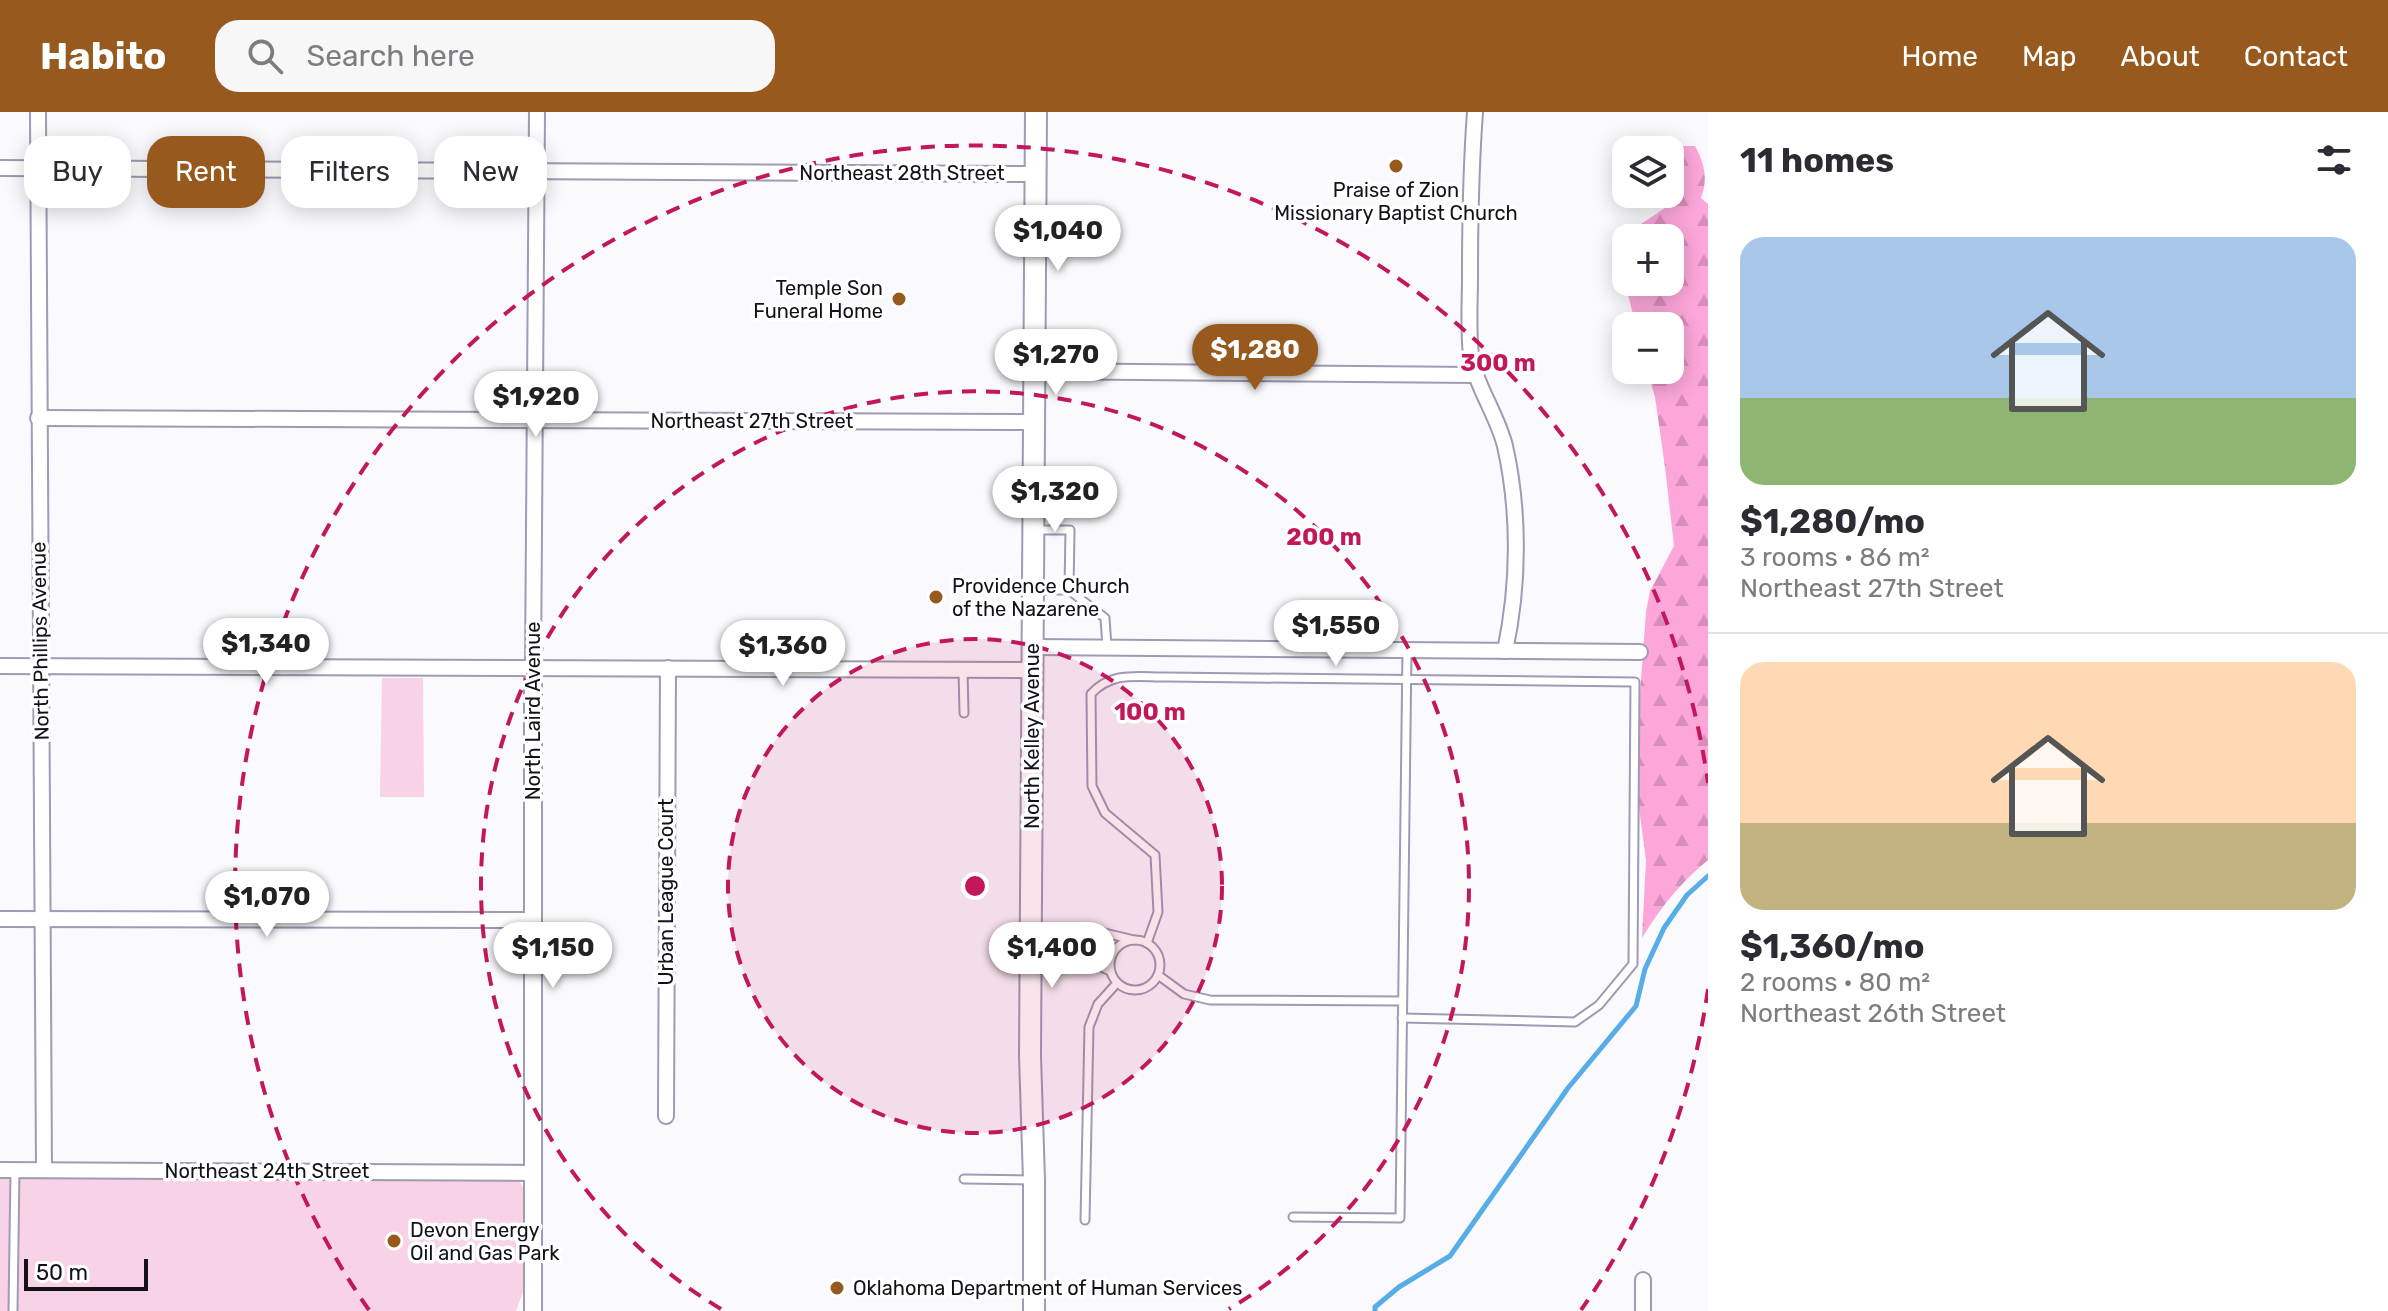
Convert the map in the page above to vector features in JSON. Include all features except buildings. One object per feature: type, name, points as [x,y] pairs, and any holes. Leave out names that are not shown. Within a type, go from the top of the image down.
[{"type":"main road","name":"North Kelley Avenue","points":[[1034,1311],[1030,1056],[1036,112]]},
{"type":"street","name":"North Phillips Avenue","points":[[38,112],[38,136]]},
{"type":"street","name":"North Laird Avenue","points":[[537,112],[537,136]]},
{"type":"street","points":[[1475,112],[1470,211],[1470,329],[1476,375],[1505,446],[1514,522],[1516,570],[1505,651]]},
{"type":"street","name":"Northeast 28th Street","points":[[0,168],[24,168]]},
{"type":"street","name":"Northeast 28th Street","points":[[131,169],[434,170]]},
{"type":"street","name":"Northeast 28th Street","points":[[547,171],[1037,174]]},
{"type":"street","name":"North Phillips Avenue","points":[[37,208],[44,1170]]},
{"type":"street","name":"North Laird Avenue","points":[[533,1311],[536,208]]},
{"type":"street","points":[[1034,371],[1476,375]]},
{"type":"street","name":"Northeast 27th Street","points":[[38,418],[1034,422]]},
{"type":"street","points":[[1033,647],[1640,652]]},
{"type":"street","points":[[0,666],[1033,670]]},
{"type":"street","name":"Urban League Court","points":[[666,1116],[668,668]]},
{"type":"street","points":[[0,919],[533,920]]},
{"type":"street","name":"Northeast 24th Street","points":[[8,1170],[533,1173]]},
{"type":"street","points":[[1643,1280],[1643,1311]]},
{"type":"lane","points":[[1034,530],[1070,530],[1069,590]]},
{"type":"lane","points":[[1033,590],[1069,590],[1105,618],[1107,647]]},
{"type":"lane","points":[[1293,1217],[1400,1218],[1407,649]]},
{"type":"lane","points":[[963,670],[964,713]]},
{"type":"lane","points":[[1147,943],[1158,912],[1155,855],[1105,813],[1092,786],[1091,694],[1103,681],[1120,677],[1166,677],[1635,682],[1633,964],[1599,1005],[1575,1022],[1402,1018]]},
{"type":"lane","points":[[1031,929],[1088,929],[1136,940],[1147,943],[1160,959],[1158,975],[1148,987],[1140,990],[1117,983],[1110,971],[1087,960],[1031,959]]},
{"type":"lane","points":[[1110,971],[1116,949],[1136,940]]},
{"type":"lane","points":[[1158,975],[1184,994],[1210,1000],[1402,1001]]},
{"type":"lane","points":[[1085,1220],[1089,1027],[1098,1004],[1117,983]]},
{"type":"lane","points":[[8,1170],[13,1311]]},
{"type":"lane","points":[[964,1179],[1034,1180]]},
{"type":"green space","points":[[1684,146],[1695,146],[1704,172],[1701,198],[1708,204],[1708,860],[1672,896],[1642,938],[1646,860],[1636,786],[1646,612],[1650,591],[1674,546],[1651,384],[1684,384],[1684,312],[1632,312],[1628,296],[1684,296],[1684,224],[1641,224],[1665,208],[1684,208]]},
{"type":"shaded area","points":[[382,678],[423,678],[424,797],[380,797]]},
{"type":"shaded area","points":[[0,1175],[517,1178],[525,1190],[523,1292],[516,1311],[0,1311]]},
{"type":"waterway","points":[[1375,1311],[1375,1307],[1399,1287],[1450,1256],[1568,1088],[1636,1006],[1645,969],[1664,928],[1687,895],[1708,876]]},
{"type":"place","name":"Praise of Zion Missionary Baptist Church","points":[[1396,166]]},
{"type":"place","name":"Temple Son Funeral Home","points":[[899,299]]},
{"type":"place","name":"Providence Church of the Nazarene","points":[[936,597]]},
{"type":"place","name":"Devon Energy Oil and Gas Park","points":[[394,1241]]},
{"type":"place","name":"Oklahoma Department of Human Services","points":[[837,1288]]}]
